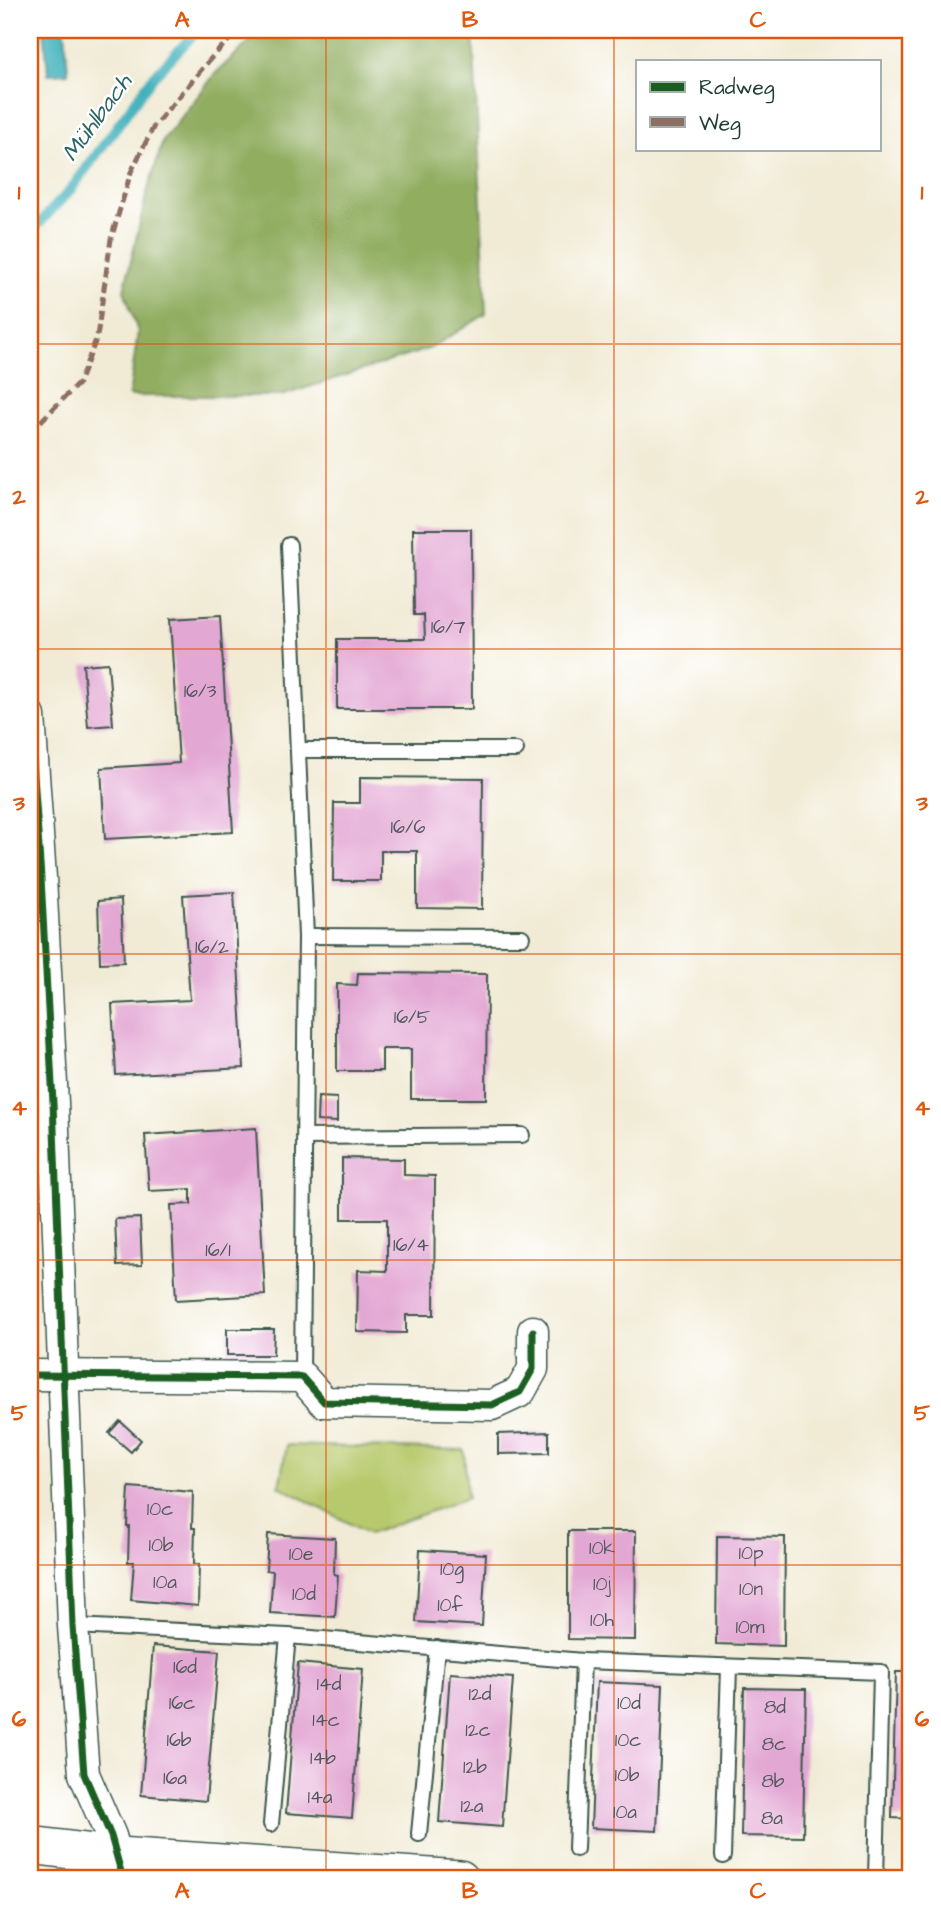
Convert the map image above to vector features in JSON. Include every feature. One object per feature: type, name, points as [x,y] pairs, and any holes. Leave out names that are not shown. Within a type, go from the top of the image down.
[{"type":"street","points":[[30,716],[53,1102],[73,1626],[84,1774],[120,1868]]},
{"type":"street","points":[[30,1375],[302,1377],[324,1402],[492,1405],[520,1392],[533,1368],[533,1331]]},
{"type":"street","points":[[30,1845],[120,1868],[460,1879]]},
{"type":"lane","points":[[289,545],[306,936],[302,1377]]},
{"type":"lane","points":[[299,750],[516,750]]},
{"type":"lane","points":[[306,936],[522,937]]},
{"type":"lane","points":[[305,1137],[522,1135]]},
{"type":"lane","points":[[73,1626],[288,1636],[583,1661],[881,1672],[876,1879]]},
{"type":"lane","points":[[271,1824],[288,1636]]},
{"type":"lane","points":[[419,1834],[437,1648]]},
{"type":"lane","points":[[576,1849],[583,1661]]},
{"type":"lane","points":[[723,1856],[729,1667]]},
{"type":"green space","points":[[262,30],[473,30],[486,314],[431,348],[281,396],[129,396],[138,332],[124,290],[147,193],[163,141],[216,73]]},
{"type":"green space","points":[[287,1445],[464,1450],[467,1498],[369,1534],[279,1486]]},
{"type":"water","points":[[44,30],[65,30],[68,73],[48,74]]},
{"type":"building","points":[[413,529],[471,529],[472,709],[337,709],[337,639],[425,639],[424,615],[414,615]]},
{"type":"building","points":[[220,616],[233,832],[105,839],[101,768],[179,763],[170,619]]},
{"type":"building","points":[[108,663],[113,725],[88,727],[83,665]]},
{"type":"building","points":[[360,777],[483,778],[482,909],[417,908],[417,851],[381,851],[381,881],[333,881],[334,803],[360,803]]},
{"type":"building","points":[[234,892],[244,1068],[116,1075],[112,1004],[190,1000],[183,895]]},
{"type":"building","points":[[121,899],[124,962],[100,963],[98,901]]},
{"type":"building","points":[[358,973],[487,974],[486,1099],[411,1099],[411,1049],[382,1049],[382,1071],[337,1071],[337,984],[357,985]]},
{"type":"building","points":[[318,1097],[337,1098],[337,1122],[317,1121]]},
{"type":"building","points":[[256,1128],[265,1295],[176,1300],[171,1205],[191,1204],[191,1189],[149,1191],[145,1135]]},
{"type":"building","points":[[342,1158],[404,1159],[404,1175],[435,1176],[434,1315],[406,1315],[406,1333],[357,1332],[358,1270],[387,1271],[387,1219],[342,1219]]},
{"type":"building","points":[[140,1218],[142,1265],[117,1266],[115,1219]]},
{"type":"building","points":[[227,1329],[274,1329],[273,1355],[227,1355]]},
{"type":"building","points":[[120,1421],[141,1440],[131,1452],[109,1433]]},
{"type":"building","points":[[549,1432],[549,1453],[498,1454],[498,1434]]},
{"type":"building","points":[[129,1487],[193,1492],[194,1564],[199,1564],[198,1606],[131,1600],[134,1562],[128,1562]]},
{"type":"building","points":[[568,1531],[636,1531],[635,1640],[568,1639]]},
{"type":"building","points":[[268,1534],[335,1538],[334,1574],[338,1575],[335,1617],[270,1613],[273,1571],[266,1570]]},
{"type":"building","points":[[717,1536],[785,1537],[784,1646],[716,1644]]},
{"type":"building","points":[[420,1550],[486,1554],[482,1626],[416,1622]]},
{"type":"building","points":[[153,1646],[219,1651],[206,1801],[141,1795]]},
{"type":"building","points":[[298,1663],[363,1669],[352,1818],[286,1813]]},
{"type":"building","points":[[896,1672],[911,1672],[911,1819],[892,1818]]},
{"type":"building","points":[[450,1673],[513,1678],[502,1827],[439,1822]]},
{"type":"building","points":[[597,1682],[663,1685],[657,1831],[591,1828]]},
{"type":"building","points":[[744,1688],[806,1689],[803,1837],[741,1836]]},
{"type":"waterway","name":"Mühlbach","points":[[30,231],[72,188],[153,77],[198,30]]},
{"type":"marked path","points":[[30,432],[79,383],[97,337],[111,239],[131,172],[154,126],[212,57],[239,30]]},
{"type":"cycle path","points":[[30,716],[53,1103],[73,1626],[84,1774],[111,1836],[123,1879]]},
{"type":"cycle path","points":[[30,1375],[302,1377],[324,1402],[492,1405],[520,1392],[533,1369],[533,1331]]}]
